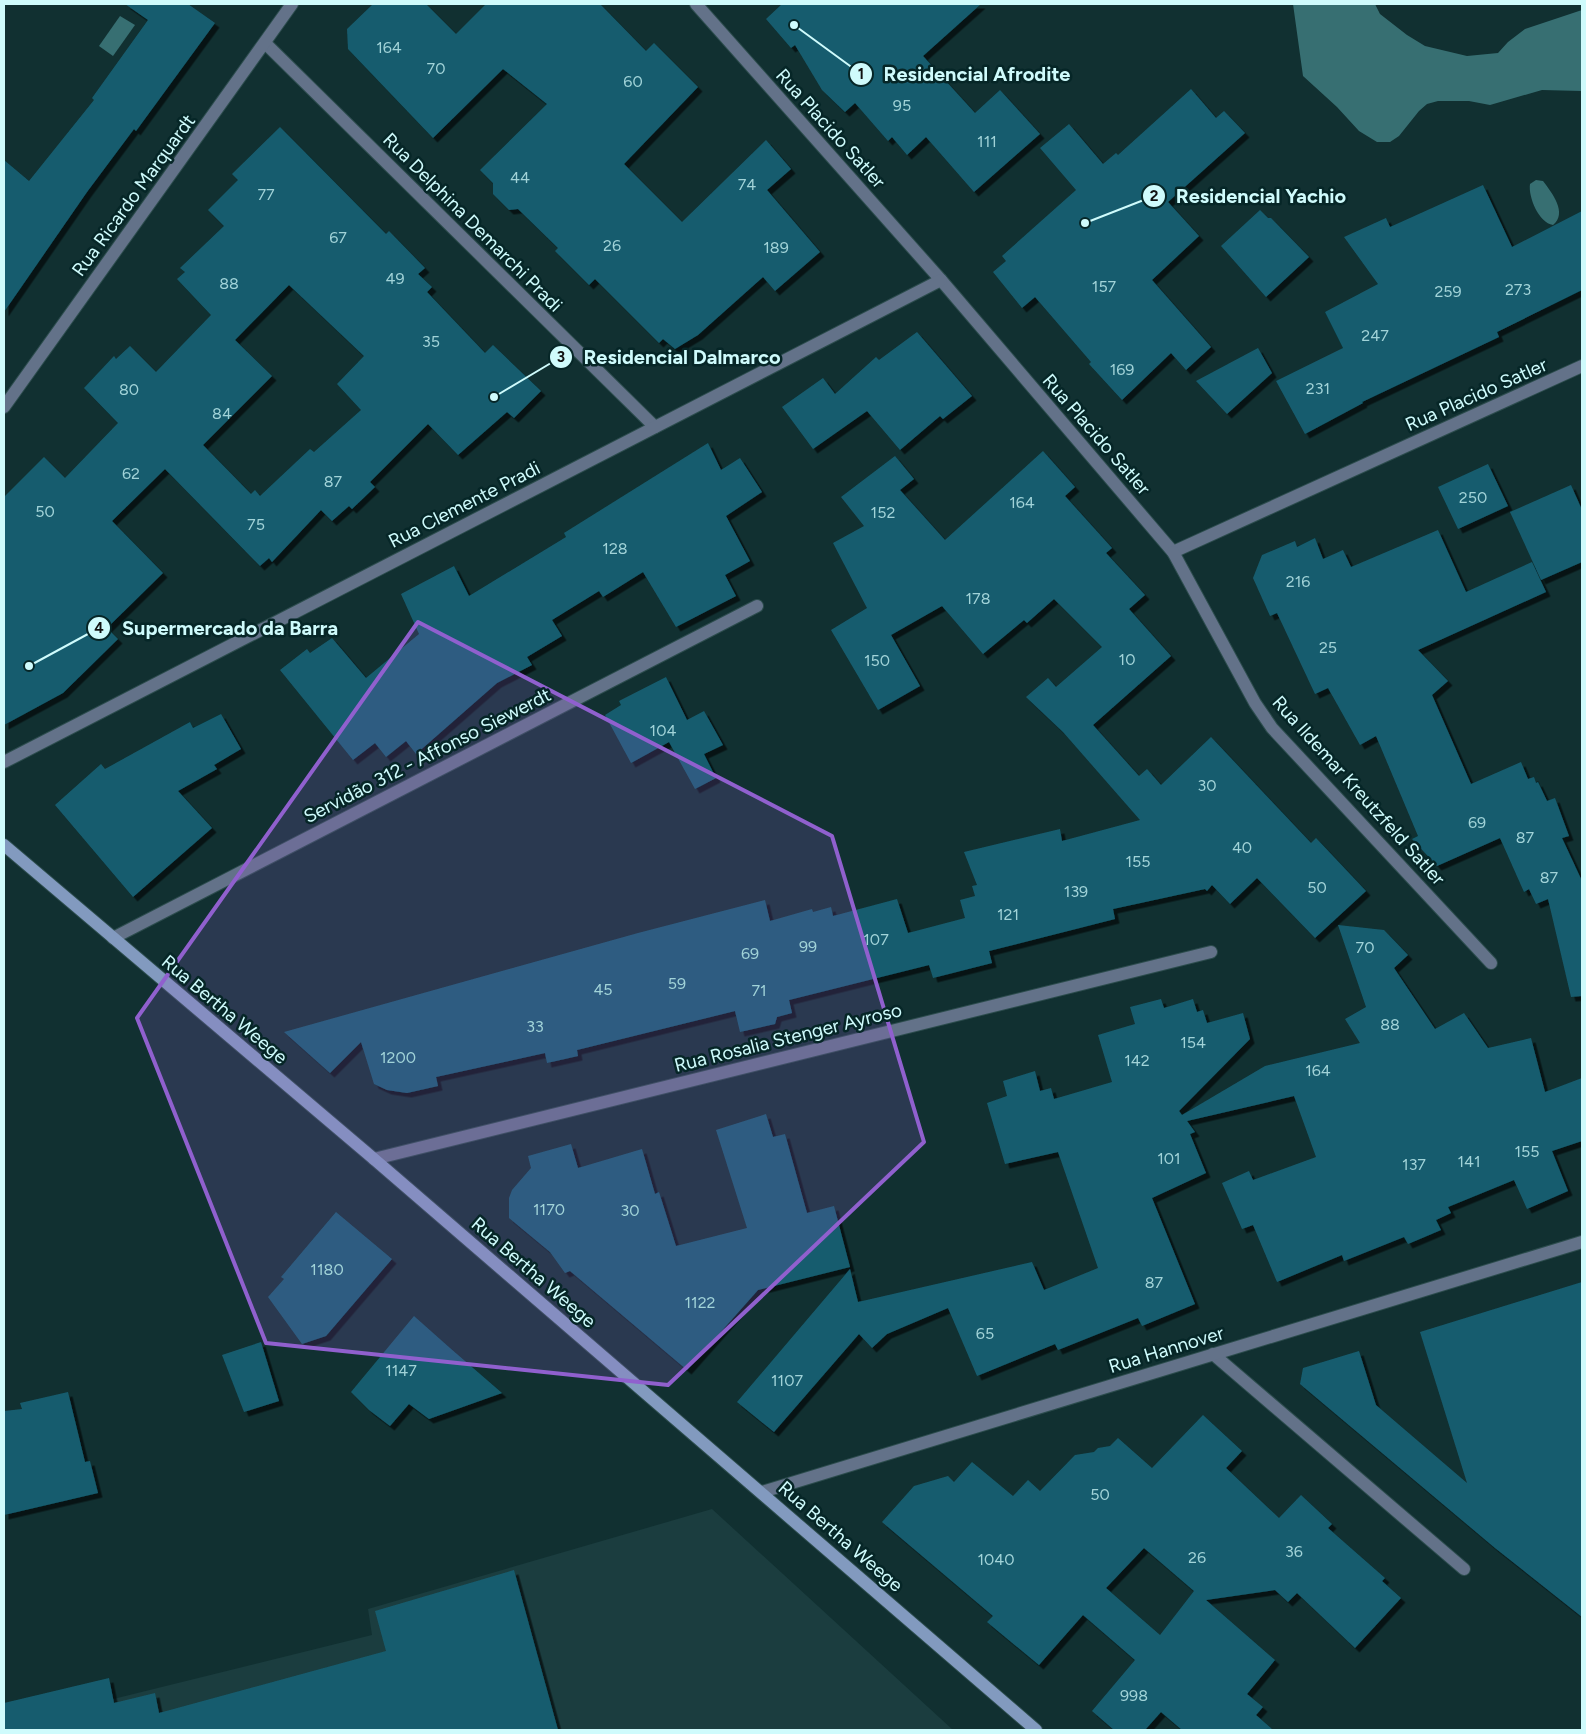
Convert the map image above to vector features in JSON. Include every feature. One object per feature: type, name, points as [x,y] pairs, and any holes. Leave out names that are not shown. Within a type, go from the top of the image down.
[{"type":"main road","name":"Rua Bertha Weege","points":[[4,845],[374,1159],[1036,1730]]},
{"type":"street","name":"Rua Ricardo Marquardt","points":[[4,407],[292,4]]},
{"type":"street","name":"Rua Placido Satler","points":[[696,4],[941,280],[1173,552],[1582,366]]},
{"type":"street","name":"Rua Delphina Demarchi Pradi","points":[[265,43],[655,427]]},
{"type":"street","name":"Rua Clemente Pradi","points":[[4,762],[941,280]]},
{"type":"street","name":"Rua Ildemar Kreutzfeld Satler","points":[[1173,552],[1255,703],[1272,728],[1491,963]]},
{"type":"street","name":"Servidão 312 - Affonso Siewerdt","points":[[113,938],[757,606]]},
{"type":"street","name":"Rua Rosalia Stenger Ayroso","points":[[374,1159],[1211,952]]},
{"type":"street","name":"Rua Hannover","points":[[762,1492],[1582,1242]]},
{"type":"street","points":[[1213,1354],[1464,1569]]},
{"type":"highlighted area","points":[[418,622],[832,836],[924,1142],[668,1385],[266,1343],[137,1018]]},
{"type":"shaded area","points":[[1293,4],[1375,4],[1380,14],[1425,46],[1467,56],[1498,53],[1508,42],[1525,29],[1582,10],[1582,91],[1542,90],[1490,105],[1469,101],[1438,101],[1427,104],[1419,111],[1399,136],[1390,142],[1377,142],[1359,131],[1337,107],[1303,76]]},
{"type":"shaded area","points":[[120,16],[135,25],[113,56],[99,46]]},
{"type":"shaded area","points":[[1536,180],[1543,181],[1557,203],[1559,215],[1553,225],[1543,220],[1533,202],[1530,184]]},
{"type":"shaded area","points":[[712,1509],[953,1730],[4,1730],[4,1726],[372,1635],[368,1609]]},
{"type":"building","points":[[125,4],[188,4],[215,23],[136,131],[134,129],[87,192],[4,312],[4,160],[29,181],[94,100],[92,98],[148,20]]},
{"type":"building","points":[[373,4],[426,4],[456,34],[486,4],[600,4],[646,51],[654,43],[698,87],[624,164],[682,222],[766,140],[791,169],[767,190],[820,252],[775,291],[763,277],[698,335],[675,349],[663,339],[659,343],[595,279],[589,285],[555,251],[558,248],[518,209],[509,210],[493,194],[493,183],[480,170],[547,104],[503,69],[433,138],[348,49],[347,29]]},
{"type":"building","points":[[782,4],[981,4],[923,56],[975,113],[1000,90],[1040,134],[974,192],[926,137],[907,155],[892,137],[888,141],[855,103],[845,112],[822,90],[795,45],[791,48],[766,19]]},
{"type":"building","points":[[1191,89],[1216,118],[1224,111],[1245,133],[1168,202],[1199,236],[1152,280],[1211,347],[1186,370],[1171,353],[1122,400],[1089,364],[1091,362],[1035,297],[1022,308],[993,272],[1006,261],[1002,256],[1076,190],[1040,148],[1069,124],[1103,164],[1116,153],[1118,155]]},
{"type":"building","points":[[280,127],[386,234],[389,231],[425,268],[418,274],[432,287],[427,292],[485,353],[493,345],[541,391],[514,418],[507,412],[458,455],[428,424],[370,482],[375,487],[352,509],[349,506],[332,521],[321,510],[272,562],[269,558],[260,566],[165,469],[112,521],[163,573],[107,628],[118,639],[63,693],[4,725],[4,497],[44,457],[65,478],[118,423],[84,388],[114,356],[116,359],[130,346],[156,372],[211,315],[177,279],[185,272],[180,268],[224,226],[208,210],[238,180],[232,174]],"holes":[[[289,285],[364,356],[337,384],[361,410],[314,452],[310,449],[260,496],[255,490],[251,494],[203,445],[272,376],[235,340]]]},
{"type":"building","points":[[1483,185],[1512,247],[1582,211],[1582,290],[1497,332],[1499,337],[1362,402],[1305,434],[1276,381],[1343,348],[1325,312],[1378,284],[1344,237],[1386,218],[1390,227]]},
{"type":"building","points":[[1260,210],[1268,218],[1271,218],[1309,257],[1266,297],[1221,246]]},
{"type":"building","points":[[917,332],[972,396],[943,419],[940,416],[900,450],[867,411],[813,449],[782,407],[823,378],[835,394],[876,357],[879,360]]},
{"type":"building","points":[[1258,348],[1272,373],[1227,414],[1196,381]]},
{"type":"building","points":[[708,443],[721,470],[740,458],[762,492],[726,516],[750,561],[725,575],[736,596],[676,627],[643,572],[603,597],[599,591],[552,620],[562,636],[527,657],[532,665],[497,683],[416,754],[406,741],[386,757],[375,743],[353,760],[280,670],[307,649],[310,653],[332,638],[366,678],[419,634],[401,594],[454,566],[469,596],[566,537],[564,533]]},
{"type":"building","points":[[1043,451],[1075,487],[1065,496],[1112,548],[1106,553],[1145,595],[1129,609],[1171,656],[1093,725],[1139,776],[1147,769],[1161,785],[1211,737],[1311,843],[1316,838],[1366,891],[1315,938],[1257,878],[1230,904],[1212,885],[1207,891],[1205,889],[1113,909],[1115,919],[989,951],[992,963],[933,978],[929,965],[789,1000],[792,1013],[777,1017],[775,1024],[740,1032],[735,1011],[577,1050],[578,1056],[547,1063],[545,1053],[436,1077],[438,1086],[407,1093],[387,1090],[374,1084],[361,1042],[330,1073],[284,1032],[638,933],[765,900],[770,921],[812,909],[813,912],[831,907],[833,916],[897,899],[908,933],[965,918],[960,900],[975,896],[972,886],[977,885],[964,852],[1060,829],[1062,841],[1140,820],[1063,732],[1026,697],[1048,678],[1056,687],[1102,647],[1054,599],[1027,623],[1024,620],[983,654],[942,606],[891,635],[920,686],[878,710],[831,630],[867,608],[833,543],[864,526],[841,497],[895,456],[914,479],[900,490],[945,540]]},
{"type":"building","points":[[1488,464],[1508,506],[1458,529],[1438,487]]},
{"type":"building","points":[[1571,485],[1582,510],[1582,562],[1541,580],[1510,512]]},
{"type":"building","points":[[1438,530],[1466,592],[1532,562],[1546,592],[1418,650],[1448,681],[1432,695],[1471,784],[1521,762],[1528,779],[1534,777],[1547,801],[1555,798],[1569,836],[1562,838],[1582,881],[1582,996],[1571,997],[1548,899],[1536,904],[1529,889],[1524,892],[1500,838],[1437,866],[1412,839],[1418,836],[1376,736],[1360,745],[1328,688],[1315,694],[1277,613],[1270,616],[1253,578],[1262,555],[1295,541],[1297,547],[1315,538],[1323,559],[1343,550],[1351,567]]},
{"type":"building","points":[[666,677],[687,720],[704,711],[723,745],[704,754],[716,778],[695,789],[669,742],[631,763],[605,715],[621,705],[619,701]]},
{"type":"building","points":[[221,714],[241,749],[214,765],[217,769],[178,791],[212,828],[133,897],[55,805],[101,764],[105,769],[190,722],[193,728]]},
{"type":"building","points":[[1338,925],[1384,930],[1408,955],[1394,968],[1435,1029],[1464,1013],[1488,1048],[1531,1038],[1545,1092],[1582,1078],[1582,1141],[1552,1151],[1568,1191],[1527,1209],[1514,1180],[1448,1207],[1451,1213],[1436,1220],[1441,1230],[1408,1244],[1404,1237],[1344,1261],[1342,1255],[1277,1282],[1253,1225],[1242,1229],[1222,1183],[1249,1171],[1253,1180],[1316,1157],[1294,1096],[1187,1121],[1195,1132],[1190,1134],[1206,1173],[1152,1198],[1195,1304],[1142,1326],[1138,1318],[1058,1350],[1055,1344],[977,1376],[948,1308],[887,1334],[872,1348],[859,1334],[774,1432],[737,1402],[850,1269],[858,1302],[1032,1262],[1044,1290],[1098,1268],[1058,1152],[1005,1164],[987,1103],[1007,1096],[1003,1081],[1035,1071],[1040,1091],[1051,1088],[1054,1099],[1112,1082],[1098,1035],[1135,1024],[1130,1007],[1161,999],[1164,1008],[1193,999],[1197,1012],[1203,1010],[1207,1023],[1243,1013],[1250,1039],[1179,1111],[1182,1115],[1265,1066],[1360,1043],[1345,1019],[1366,1007]]},
{"type":"building","points":[[766,1114],[773,1137],[785,1134],[807,1213],[834,1206],[850,1267],[758,1290],[687,1370],[570,1271],[565,1273],[550,1252],[509,1218],[509,1198],[512,1190],[531,1168],[528,1156],[571,1144],[578,1168],[642,1149],[655,1194],[659,1192],[676,1246],[747,1228],[716,1130]]},
{"type":"building","points":[[336,1212],[392,1259],[326,1336],[302,1344],[268,1297],[284,1279],[281,1277]]},
{"type":"building","points":[[1582,1282],[1582,1617],[1495,1548],[1300,1384],[1303,1368],[1359,1351],[1376,1405],[1467,1483],[1420,1332]]},
{"type":"building","points":[[414,1316],[502,1393],[429,1419],[409,1404],[390,1426],[369,1410],[351,1392]]},
{"type":"building","points":[[261,1342],[279,1401],[244,1412],[222,1355]]},
{"type":"building","points":[[68,1392],[85,1462],[90,1461],[98,1493],[4,1515],[4,1411],[22,1409],[20,1403]]},
{"type":"building","points":[[1203,1415],[1242,1451],[1226,1468],[1279,1518],[1301,1495],[1332,1524],[1328,1528],[1385,1578],[1382,1581],[1401,1598],[1355,1648],[1297,1593],[1288,1602],[1275,1590],[1206,1600],[1275,1660],[1247,1694],[1263,1707],[1256,1715],[1273,1730],[1182,1730],[1161,1712],[1145,1730],[1114,1730],[1092,1711],[1135,1660],[1083,1615],[1039,1665],[987,1622],[993,1616],[882,1522],[914,1486],[948,1476],[954,1482],[972,1462],[1013,1496],[1028,1480],[1040,1491],[1075,1455],[1094,1452],[1098,1448],[1110,1446],[1118,1438],[1152,1468]],"holes":[[[1144,1548],[1194,1591],[1160,1635],[1106,1588]]]},
{"type":"building","points":[[514,1570],[558,1730],[4,1730],[4,1703],[109,1678],[114,1703],[155,1693],[159,1713],[386,1651],[375,1611]]},
{"type":"place","name":"Residencial Afrodite","points":[[794,25]]},
{"type":"place","name":"Residencial Yachio","points":[[1085,223]]},
{"type":"place","name":"Residencial Dalmarco","points":[[494,397]]},
{"type":"place","name":"Supermercado da Barra","points":[[29,666]]}]
